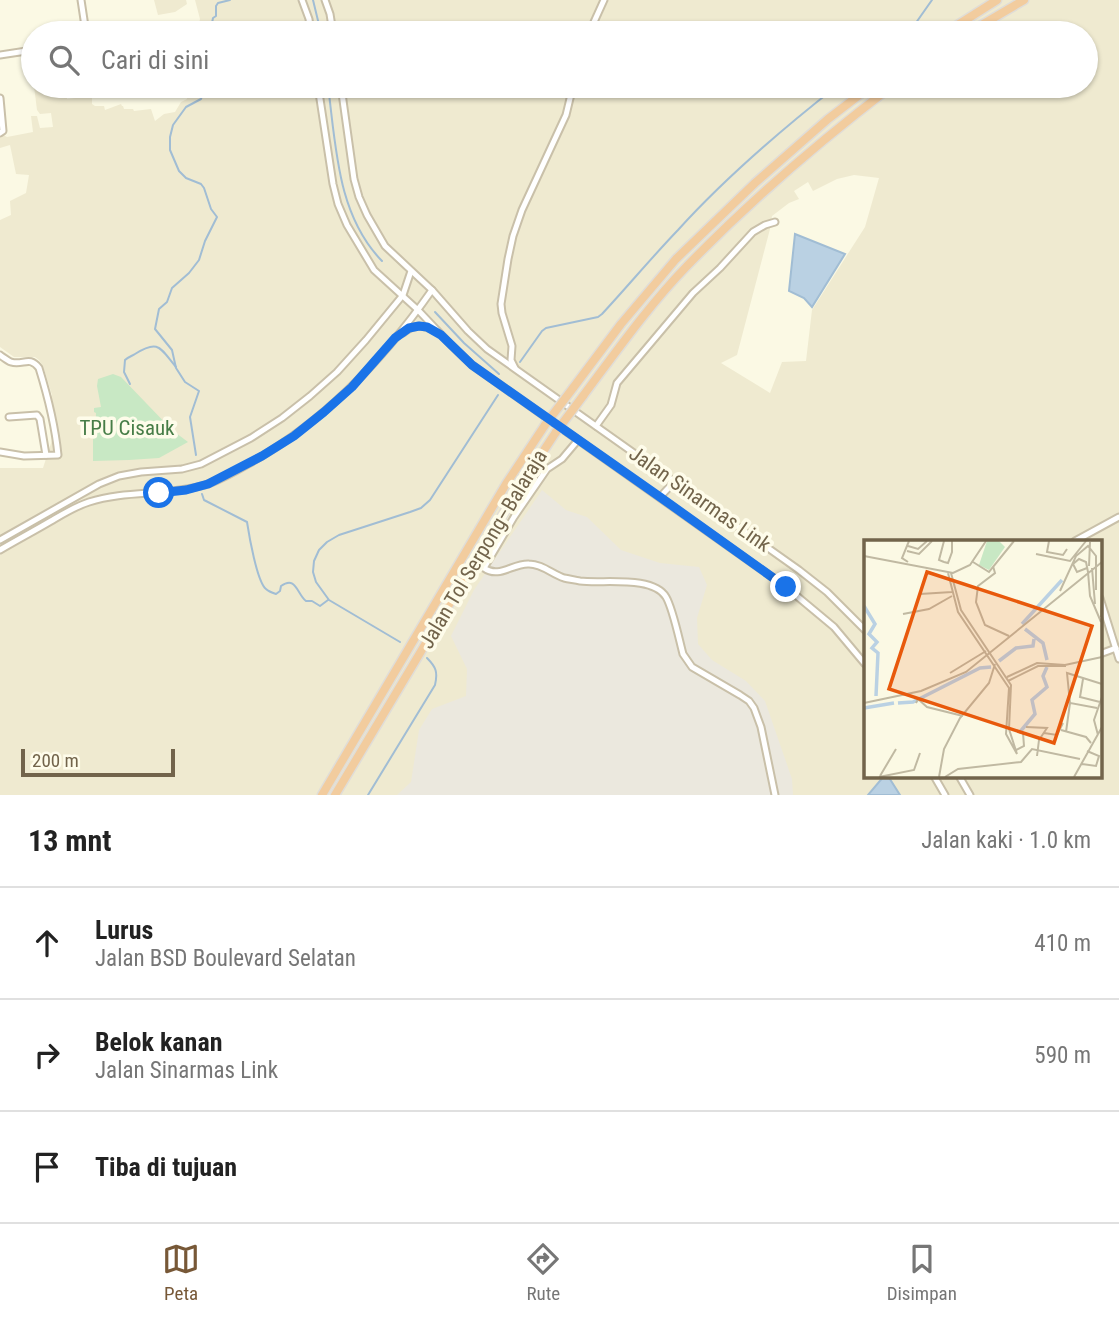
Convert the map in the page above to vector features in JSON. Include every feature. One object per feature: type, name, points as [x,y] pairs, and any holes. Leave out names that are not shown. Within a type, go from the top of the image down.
[{"type":"highway","points":[[964,21],[997,0]]},
{"type":"highway","points":[[988,21],[1024,0]]},
{"type":"highway","name":"Jalan Tol Serpong–Balaraja","points":[[320,795],[506,484],[545,425],[621,324],[676,259],[755,183],[855,98]]},
{"type":"highway","name":"Jalan Tol Serpong–Balaraja","points":[[335,795],[517,491],[556,432],[631,332],[686,268],[763,192],[876,98]]},
{"type":"street","points":[[81,0],[84,21]]},
{"type":"street","points":[[302,0],[309,21]]},
{"type":"street","points":[[325,0],[331,21]]},
{"type":"street","points":[[594,21],[604,0]]},
{"type":"street","points":[[0,55],[21,52]]},
{"type":"street","points":[[0,98],[3,131],[0,133]]},
{"type":"street","name":"Jalan Sinarmas Link","points":[[320,98],[338,204],[347,225],[374,270],[472,365],[813,608],[834,627],[864,663]]},
{"type":"street","points":[[1,538],[99,484],[119,476],[182,469],[201,464],[251,438],[282,418],[337,372],[402,295],[411,271],[385,246],[359,197],[343,98]]},
{"type":"street","points":[[515,369],[501,304],[508,259],[522,210],[566,115],[570,98]]},
{"type":"street","points":[[596,426],[611,405],[617,383],[674,316],[753,233],[775,222]]},
{"type":"street","name":"Jalan Sinarmas Link","points":[[411,271],[487,349],[818,585],[864,629]]},
{"type":"street","points":[[0,550],[87,502],[186,490],[208,484],[262,456],[294,436],[352,387],[432,290]]},
{"type":"street","points":[[395,338],[409,328],[419,326],[427,327],[441,335]]},
{"type":"street","points":[[0,355],[13,363],[31,361],[39,368],[50,402],[58,456],[23,456],[0,452]]},
{"type":"street","points":[[9,417],[37,415],[46,456]]},
{"type":"street","points":[[578,440],[562,459],[547,469],[484,568],[490,573],[528,564],[564,578],[642,583],[661,591],[668,600],[687,661],[740,695],[754,708],[761,727],[775,795]]},
{"type":"street","points":[[660,497],[675,481]]},
{"type":"street","points":[[1079,540],[1119,517]]},
{"type":"street","points":[[18,530],[23,538]]},
{"type":"street","points":[[1102,605],[1119,659]]},
{"type":"street","points":[[1102,653],[1115,648]]},
{"type":"street","points":[[935,778],[945,795]]},
{"type":"street","points":[[960,778],[970,795]]},
{"type":"shaded area","points":[[154,0],[186,0],[187,4],[175,12],[158,15]]},
{"type":"shaded area","points":[[195,0],[1119,0],[1119,795],[0,795],[0,468],[43,468],[54,434],[46,402],[52,395],[43,366],[35,357],[14,357],[0,347],[0,220],[11,215],[10,201],[26,193],[29,175],[16,174],[10,145],[0,148],[0,136],[33,132],[31,116],[37,116],[40,128],[53,127],[51,113],[40,114],[36,98],[92,98],[92,104],[104,106],[105,110],[121,104],[124,109],[134,111],[151,109],[155,121],[164,114],[175,112],[187,98],[1098,98],[1098,21],[200,21]],"holes":[[[854,175],[879,178],[865,227],[812,310],[806,361],[782,362],[770,393],[721,363],[737,355],[772,216],[799,199],[794,191],[808,182],[813,191],[837,179]]]},
{"type":"shaded area","points":[[542,490],[566,510],[587,517],[621,550],[660,563],[699,567],[707,585],[697,618],[698,644],[712,660],[746,681],[765,701],[792,779],[793,795],[397,795],[411,782],[419,730],[432,709],[466,696],[467,669],[451,636],[474,590]]},
{"type":"green space","name":"TPU Cisauk","points":[[113,374],[121,377],[172,430],[188,442],[159,458],[93,461],[94,408],[101,407],[98,379]]},
{"type":"water","points":[[795,234],[845,254],[812,307],[804,298],[789,291]]},
{"type":"water","points":[[882,778],[889,778],[900,795],[868,795]]},
{"type":"waterway","points":[[212,21],[218,3],[230,0]]},
{"type":"waterway","points":[[313,0],[318,21]]},
{"type":"waterway","points":[[917,21],[932,0]]},
{"type":"waterway","points":[[196,455],[190,417],[199,391],[185,382],[176,368],[172,350],[155,329],[159,309],[167,302],[172,288],[199,260],[217,217],[211,209],[204,188],[179,171],[170,150],[173,125],[186,107],[201,98]]},
{"type":"waterway","points":[[330,98],[337,156],[347,201],[367,243],[382,261]]},
{"type":"waterway","points":[[520,362],[546,328],[602,314],[715,191],[822,98]]},
{"type":"waterway","points":[[435,312],[499,374]]},
{"type":"waterway","points":[[130,384],[124,372],[125,360],[143,349],[158,348],[176,367]]},
{"type":"waterway","points":[[400,642],[329,600],[316,582],[314,561],[319,550],[339,535],[421,508],[430,500],[498,395]]},
{"type":"waterway","points":[[202,494],[204,500],[247,522],[257,568],[267,590],[276,594],[281,586],[290,583],[306,601],[320,606],[328,600]]},
{"type":"waterway","points":[[368,795],[435,685],[436,670],[427,658]]},
{"type":"route","points":[[159,493],[208,484],[262,456],[294,436],[324,412],[352,387],[395,338],[409,328],[427,327],[441,335],[472,365],[786,587]]}]
